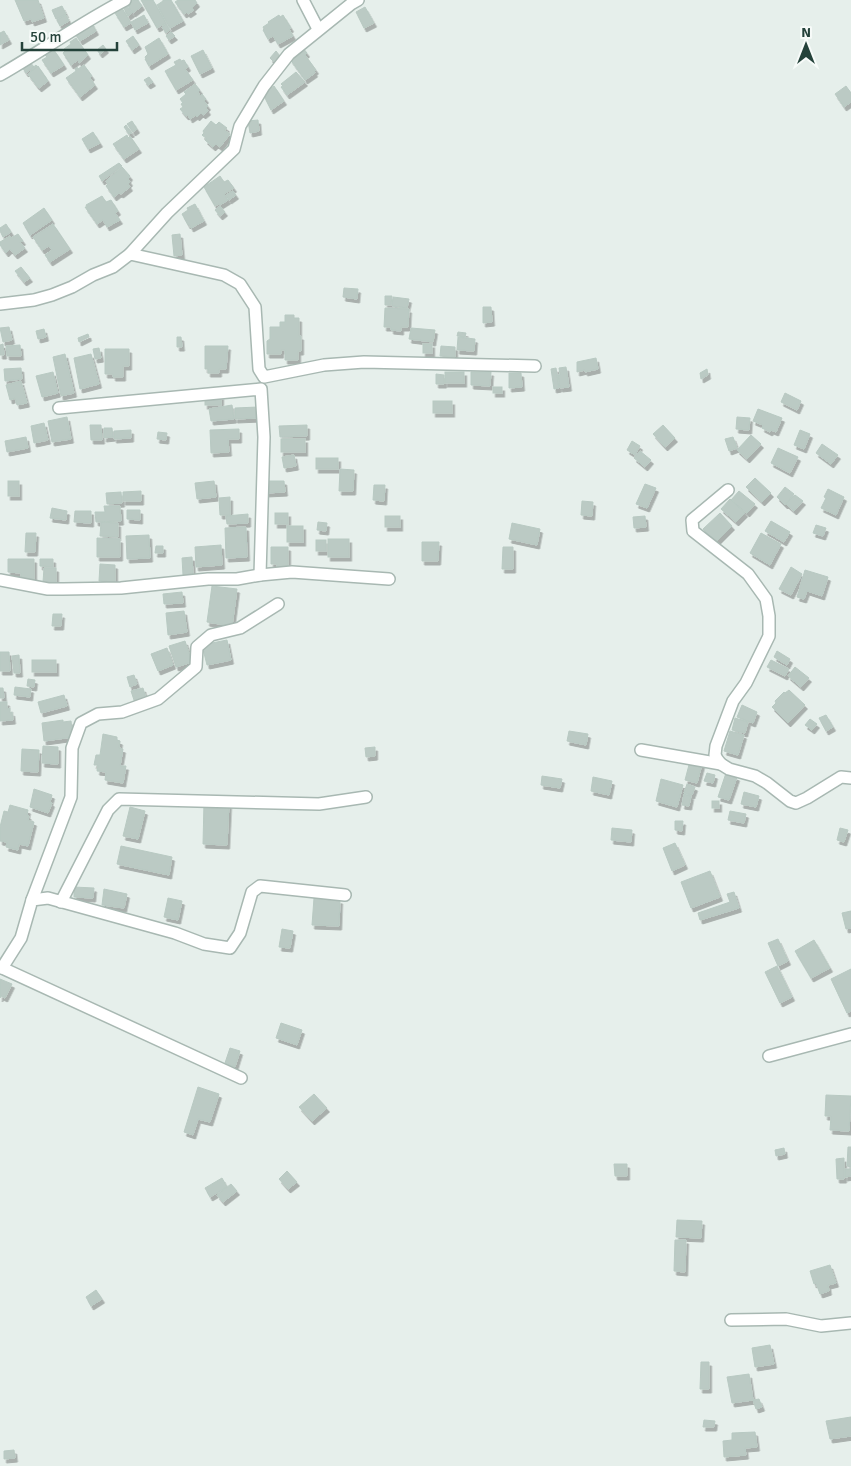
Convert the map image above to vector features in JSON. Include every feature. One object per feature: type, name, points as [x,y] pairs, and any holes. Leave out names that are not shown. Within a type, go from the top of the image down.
[{"type":"street","points":[[0,75],[125,0]]},
{"type":"street","points":[[303,0],[318,30]]},
{"type":"street","points":[[0,304],[34,300],[52,295],[113,267],[130,254],[167,213],[234,149],[240,126],[264,86],[289,54],[358,0]]},
{"type":"street","points":[[130,254],[224,275],[240,284],[255,307],[259,369],[264,376],[324,365],[364,362],[535,366]]},
{"type":"street","points":[[60,408],[261,389],[264,437],[260,575]]},
{"type":"street","points":[[728,490],[692,520],[693,531],[748,574],[766,599],[769,616],[769,636],[746,683],[733,701],[716,746],[715,755],[722,764],[730,769],[755,776],[790,801],[796,803],[842,776],[851,778]]},
{"type":"street","points":[[0,580],[48,589],[121,588],[208,579],[237,579],[292,572],[389,579]]},
{"type":"street","points":[[241,1078],[1,967],[21,938],[32,900],[71,798],[72,748],[81,723],[98,714],[122,712],[158,699],[196,666],[197,647],[211,635],[240,628],[278,604]]},
{"type":"street","points":[[641,750],[722,764]]},
{"type":"street","points":[[61,902],[108,810],[119,799],[319,804],[366,797]]},
{"type":"street","points":[[32,900],[48,898],[175,933],[204,944],[230,948],[240,933],[252,892],[260,886],[345,895]]},
{"type":"street","points":[[769,1056],[851,1034]]},
{"type":"street","points":[[731,1320],[786,1319],[821,1326],[851,1323]]},
{"type":"building","points":[[15,0],[38,0],[44,18],[32,22],[31,19],[24,21]]},
{"type":"building","points":[[133,0],[138,0],[142,6],[133,13],[127,5]]},
{"type":"building","points":[[141,0],[153,0],[166,23],[157,28]]},
{"type":"building","points":[[163,0],[171,0],[183,21],[170,28],[157,5]]},
{"type":"building","points":[[178,0],[195,0],[197,3],[192,8],[194,10],[184,14],[175,2]]},
{"type":"building","points":[[126,5],[132,13],[128,16],[123,7]]},
{"type":"building","points":[[62,6],[66,14],[56,19],[52,10]]},
{"type":"building","points":[[365,7],[374,23],[364,28],[356,12]]},
{"type":"building","points":[[122,8],[131,23],[124,27],[115,13]]},
{"type":"building","points":[[66,15],[69,21],[60,26],[57,20]]},
{"type":"building","points":[[144,15],[148,23],[135,30],[131,22]]},
{"type":"building","points":[[279,15],[280,17],[283,15],[291,28],[289,29],[293,36],[278,44],[273,36],[268,39],[263,27]]},
{"type":"building","points":[[91,22],[96,31],[80,41],[74,32]]},
{"type":"building","points":[[166,24],[170,30],[166,33],[162,27]]},
{"type":"building","points":[[4,31],[9,40],[0,45],[0,33]]},
{"type":"building","points":[[171,32],[175,36],[169,40],[166,36]]},
{"type":"building","points":[[133,36],[139,45],[132,50],[126,41]]},
{"type":"building","points":[[76,38],[88,55],[79,63],[78,60],[71,65],[63,53],[64,49],[71,44],[70,42]]},
{"type":"building","points":[[159,38],[168,54],[149,66],[145,59],[148,54],[145,47]]},
{"type":"building","points":[[103,45],[106,49],[100,54],[97,50]]},
{"type":"building","points":[[303,48],[307,53],[305,55],[316,70],[314,71],[315,73],[305,80],[290,59]]},
{"type":"building","points":[[54,50],[64,65],[51,73],[42,60],[47,57],[45,55]]},
{"type":"building","points":[[203,50],[212,68],[200,74],[191,56]]},
{"type":"building","points":[[276,51],[280,56],[274,62],[270,58]]},
{"type":"building","points":[[180,59],[181,61],[184,60],[188,67],[185,69],[193,80],[176,90],[165,71],[176,65],[174,62]]},
{"type":"building","points":[[30,62],[34,67],[26,73],[22,67]]},
{"type":"building","points":[[36,65],[47,79],[37,86],[28,74]]},
{"type":"building","points":[[84,65],[92,76],[90,78],[95,85],[80,97],[66,78],[76,71],[77,67],[78,69]]},
{"type":"building","points":[[38,66],[48,81],[39,88],[28,74]]},
{"type":"building","points":[[296,72],[305,82],[287,95],[281,84]]},
{"type":"building","points":[[149,77],[153,82],[148,85],[144,80]]},
{"type":"building","points":[[195,84],[200,90],[198,92],[200,96],[202,94],[206,99],[204,101],[208,106],[206,108],[208,111],[203,115],[201,113],[197,117],[196,115],[190,119],[180,109],[183,107],[181,104],[183,103],[180,99],[186,94],[184,92]]},
{"type":"building","points":[[274,86],[284,101],[271,110],[264,96],[266,94],[264,91]]},
{"type":"building","points":[[846,86],[851,93],[851,102],[844,107],[835,94]]},
{"type":"building","points":[[258,120],[259,131],[250,133],[248,121]]},
{"type":"building","points":[[132,121],[137,129],[133,132],[127,124]]},
{"type":"building","points":[[211,121],[216,125],[219,122],[227,128],[224,130],[230,134],[220,147],[216,144],[213,147],[202,135]]},
{"type":"building","points":[[126,125],[132,133],[129,134],[124,127]]},
{"type":"building","points":[[93,132],[100,143],[88,149],[82,139]]},
{"type":"building","points":[[127,135],[128,138],[130,136],[139,149],[124,159],[113,144]]},
{"type":"building","points":[[119,163],[122,166],[102,181],[99,176]]},
{"type":"building","points":[[122,167],[130,176],[128,184],[130,187],[114,197],[106,186],[108,184],[106,181]]},
{"type":"building","points":[[220,176],[224,182],[228,180],[234,188],[224,194],[228,200],[215,206],[204,187]]},
{"type":"building","points":[[233,191],[236,195],[229,200],[226,195]]},
{"type":"building","points":[[102,196],[106,202],[111,200],[118,211],[115,213],[120,220],[107,227],[103,220],[97,224],[85,207]]},
{"type":"building","points":[[195,204],[204,221],[191,228],[182,214],[188,210],[187,208]]},
{"type":"building","points":[[220,206],[225,212],[220,216],[215,210]]},
{"type":"building","points":[[44,208],[52,220],[30,235],[23,223]]},
{"type":"building","points":[[6,224],[11,232],[3,237],[0,228]]},
{"type":"building","points":[[53,224],[70,249],[50,262],[45,255],[52,250],[49,246],[42,250],[33,237]]},
{"type":"building","points":[[18,234],[23,241],[20,242],[25,248],[15,255],[10,249],[6,253],[0,242]]},
{"type":"building","points":[[180,234],[182,255],[174,256],[172,235]]},
{"type":"building","points":[[21,267],[30,278],[24,282],[15,271]]},
{"type":"building","points":[[344,288],[358,289],[357,299],[343,297]]},
{"type":"building","points":[[385,296],[392,296],[391,305],[385,305]]},
{"type":"building","points":[[393,297],[409,299],[407,308],[392,306]]},
{"type":"building","points":[[483,307],[491,307],[492,322],[483,323]]},
{"type":"building","points":[[385,308],[409,309],[408,327],[401,327],[401,331],[391,330],[391,327],[384,327]]},
{"type":"building","points":[[285,315],[294,315],[294,318],[299,318],[301,351],[298,351],[298,360],[285,360],[285,350],[281,350],[281,354],[267,354],[270,327],[280,327],[280,322],[285,322]]},
{"type":"building","points":[[9,327],[12,340],[3,342],[0,328]]},
{"type":"building","points":[[411,328],[435,330],[433,342],[409,339]]},
{"type":"building","points":[[44,329],[46,337],[38,339],[36,331]]},
{"type":"building","points":[[458,332],[466,333],[465,337],[457,336]]},
{"type":"building","points":[[88,334],[89,337],[79,342],[78,338]]},
{"type":"building","points":[[177,337],[181,337],[182,347],[177,347]]},
{"type":"building","points":[[458,337],[475,339],[474,351],[457,350]]},
{"type":"building","points":[[3,344],[4,355],[0,355],[0,345]]},
{"type":"building","points":[[423,344],[432,344],[432,353],[423,353]]},
{"type":"building","points":[[20,345],[21,356],[7,356],[6,346]]},
{"type":"building","points":[[205,346],[228,346],[226,369],[219,369],[219,373],[208,373],[208,369],[205,369]]},
{"type":"building","points":[[441,346],[455,347],[455,357],[440,356]]},
{"type":"building","points":[[99,348],[101,358],[95,359],[93,349]]},
{"type":"building","points":[[105,349],[129,349],[129,366],[123,366],[123,377],[113,377],[113,374],[105,374]]},
{"type":"building","points":[[65,354],[74,393],[61,396],[53,357]]},
{"type":"building","points":[[91,354],[99,384],[80,389],[74,358]]},
{"type":"building","points":[[596,358],[598,369],[577,372],[577,362]]},
{"type":"building","points":[[566,367],[569,387],[560,388],[559,368]]},
{"type":"building","points":[[21,368],[22,379],[5,381],[4,369]]},
{"type":"building","points":[[556,368],[559,388],[554,389],[551,369]]},
{"type":"building","points":[[707,369],[708,375],[701,379],[700,373]]},
{"type":"building","points":[[53,372],[58,393],[42,397],[36,376]]},
{"type":"building","points":[[445,372],[464,372],[464,383],[445,383]]},
{"type":"building","points":[[471,372],[491,372],[490,386],[471,385]]},
{"type":"building","points":[[509,373],[521,373],[522,387],[509,388]]},
{"type":"building","points":[[436,374],[444,375],[444,384],[436,384]]},
{"type":"building","points":[[21,381],[27,403],[17,405],[15,398],[10,400],[6,385]]},
{"type":"building","points":[[493,387],[502,387],[502,393],[493,393]]},
{"type":"building","points":[[785,393],[801,401],[797,410],[781,402]]},
{"type":"building","points":[[205,396],[221,396],[221,405],[205,405]]},
{"type":"building","points":[[433,401],[452,401],[452,413],[433,413]]},
{"type":"building","points":[[232,405],[234,419],[211,421],[209,409]]},
{"type":"building","points":[[258,407],[258,418],[235,419],[235,408]]},
{"type":"building","points":[[758,409],[782,418],[776,432],[771,430],[770,432],[762,428],[763,425],[753,421]]},
{"type":"building","points":[[67,417],[71,439],[52,442],[48,421]]},
{"type":"building","points":[[737,417],[750,418],[749,430],[736,429]]},
{"type":"building","points":[[44,423],[48,440],[34,443],[31,426]]},
{"type":"building","points":[[90,425],[101,425],[102,440],[91,440]]},
{"type":"building","points":[[307,425],[307,436],[280,437],[279,426]]},
{"type":"building","points":[[663,425],[675,438],[665,447],[653,434]]},
{"type":"building","points":[[104,428],[112,428],[113,437],[104,438]]},
{"type":"building","points":[[239,429],[239,439],[228,439],[229,452],[211,453],[210,430]]},
{"type":"building","points":[[131,430],[131,438],[114,439],[114,431]]},
{"type":"building","points":[[800,430],[810,434],[804,449],[794,445]]},
{"type":"building","points":[[158,432],[167,433],[166,440],[157,439]]},
{"type":"building","points":[[751,435],[761,444],[747,459],[737,450]]},
{"type":"building","points":[[26,437],[28,448],[7,452],[5,441]]},
{"type":"building","points":[[733,437],[737,448],[729,451],[725,439]]},
{"type":"building","points":[[281,439],[305,439],[305,452],[281,452]]},
{"type":"building","points":[[632,441],[640,446],[635,455],[627,450]]},
{"type":"building","points":[[822,444],[838,455],[831,464],[816,453]]},
{"type":"building","points":[[778,448],[798,457],[790,473],[771,463]]},
{"type":"building","points":[[640,451],[651,460],[645,467],[634,458]]},
{"type":"building","points":[[294,455],[296,466],[284,468],[282,457]]},
{"type":"building","points":[[316,458],[338,458],[338,469],[316,469]]},
{"type":"building","points":[[340,469],[354,470],[353,491],[339,491]]},
{"type":"building","points":[[755,478],[771,493],[762,502],[746,487]]},
{"type":"building","points":[[8,481],[19,481],[19,496],[8,496]]},
{"type":"building","points":[[214,481],[216,497],[197,499],[195,483]]},
{"type":"building","points":[[265,481],[284,481],[285,492],[265,493]]},
{"type":"building","points":[[645,484],[656,488],[647,508],[636,504]]},
{"type":"building","points":[[374,485],[385,485],[384,501],[373,500]]},
{"type":"building","points":[[785,487],[794,494],[785,505],[777,497]]},
{"type":"building","points":[[828,489],[844,497],[836,515],[821,508]]},
{"type":"building","points":[[141,491],[141,501],[123,501],[123,492]]},
{"type":"building","points":[[739,491],[755,504],[747,513],[731,500]]},
{"type":"building","points":[[121,492],[122,503],[107,504],[106,493]]},
{"type":"building","points":[[795,495],[803,501],[794,511],[786,504]]},
{"type":"building","points":[[230,497],[230,515],[220,515],[219,498]]},
{"type":"building","points":[[730,499],[745,513],[736,522],[721,509]]},
{"type":"building","points":[[582,501],[593,502],[592,516],[581,515]]},
{"type":"building","points":[[104,506],[120,506],[121,521],[96,522],[95,512],[105,512]]},
{"type":"building","points":[[52,508],[67,511],[66,520],[50,518]]},
{"type":"building","points":[[127,510],[140,510],[140,520],[127,519]]},
{"type":"building","points":[[75,511],[91,511],[91,523],[74,522]]},
{"type":"building","points":[[275,513],[288,513],[288,524],[275,524]]},
{"type":"building","points":[[720,513],[732,526],[716,542],[703,529]]},
{"type":"building","points":[[248,514],[248,523],[227,524],[226,516]]},
{"type":"building","points":[[385,516],[400,516],[400,527],[385,527]]},
{"type":"building","points":[[645,516],[646,527],[634,528],[633,517]]},
{"type":"building","points":[[771,521],[790,532],[784,542],[765,531]]},
{"type":"building","points":[[101,522],[118,523],[118,537],[100,536]]},
{"type":"building","points":[[318,522],[327,523],[326,531],[317,530]]},
{"type":"building","points":[[512,523],[540,529],[537,545],[509,539]]},
{"type":"building","points":[[816,525],[826,528],[823,536],[813,533]]},
{"type":"building","points":[[287,526],[303,526],[303,542],[287,542]]},
{"type":"building","points":[[246,527],[247,557],[226,558],[225,528]]},
{"type":"building","points":[[26,533],[36,533],[35,552],[25,552]]},
{"type":"building","points":[[761,533],[781,544],[770,565],[750,553]]},
{"type":"building","points":[[149,535],[150,558],[127,559],[126,536]]},
{"type":"building","points":[[97,538],[120,539],[120,557],[97,557]]},
{"type":"building","points":[[328,539],[349,539],[349,557],[328,557]]},
{"type":"building","points":[[316,540],[326,540],[326,551],[316,551]]},
{"type":"building","points":[[422,542],[439,542],[438,561],[422,561]]},
{"type":"building","points":[[221,545],[222,565],[196,567],[195,547]]},
{"type":"building","points":[[156,546],[163,546],[163,553],[155,553]]},
{"type":"building","points":[[271,547],[288,547],[288,567],[277,567],[277,564],[271,564]]},
{"type":"building","points":[[503,547],[513,547],[513,569],[502,569]]},
{"type":"building","points":[[192,557],[193,574],[183,575],[182,558]]},
{"type":"building","points":[[8,559],[34,559],[34,580],[21,579],[21,573],[8,572]]},
{"type":"building","points":[[40,559],[53,559],[53,567],[40,566]]},
{"type":"building","points":[[100,564],[115,565],[115,582],[99,581]]},
{"type":"building","points":[[791,567],[802,574],[791,595],[779,589]]},
{"type":"building","points":[[44,568],[56,568],[56,582],[43,582]]},
{"type":"building","points":[[805,570],[828,577],[822,596],[807,591],[804,599],[797,597]]},
{"type":"building","points":[[212,586],[237,589],[232,626],[207,622]]},
{"type":"building","points":[[182,592],[183,603],[164,604],[163,594]]},
{"type":"building","points":[[184,611],[187,632],[168,635],[166,613]]},
{"type":"building","points":[[53,614],[62,614],[61,626],[52,626]]},
{"type":"building","points":[[227,640],[231,660],[207,665],[202,645]]},
{"type":"building","points":[[185,641],[192,662],[176,667],[169,646]]},
{"type":"building","points":[[167,648],[173,665],[158,671],[151,654]]},
{"type":"building","points":[[777,651],[790,659],[787,665],[774,657]]},
{"type":"building","points":[[0,652],[9,652],[10,671],[0,671]]},
{"type":"building","points":[[19,655],[20,673],[14,673],[12,656]]},
{"type":"building","points":[[32,660],[56,660],[56,672],[32,672]]},
{"type":"building","points":[[771,660],[789,669],[785,676],[767,667]]},
{"type":"building","points":[[795,667],[809,678],[801,687],[788,676]]},
{"type":"building","points":[[134,675],[137,684],[130,687],[127,677]]},
{"type":"building","points":[[28,679],[35,680],[34,687],[27,686]]},
{"type":"building","points":[[15,687],[31,689],[30,697],[14,695]]},
{"type":"building","points":[[0,688],[3,688],[4,698],[0,698]]},
{"type":"building","points":[[143,688],[147,702],[136,706],[131,691]]},
{"type":"building","points":[[789,690],[805,705],[788,723],[772,707],[784,692]]},
{"type":"building","points":[[64,695],[67,706],[41,713],[38,702]]},
{"type":"building","points":[[0,702],[7,702],[7,709],[10,708],[13,720],[0,721]]},
{"type":"building","points":[[742,705],[757,712],[753,723],[737,717]]},
{"type":"building","points":[[826,715],[833,727],[826,731],[819,718]]},
{"type":"building","points":[[735,718],[748,722],[745,733],[732,730]]},
{"type":"building","points":[[810,719],[817,724],[812,730],[805,725]]},
{"type":"building","points":[[63,720],[63,722],[71,721],[73,737],[44,741],[42,723]]},
{"type":"building","points":[[569,731],[588,734],[586,745],[567,741]]},
{"type":"building","points":[[730,731],[744,735],[738,755],[724,751]]},
{"type":"building","points":[[103,734],[117,737],[117,740],[120,741],[119,748],[123,749],[120,766],[126,766],[123,783],[105,780],[106,772],[97,771],[98,765],[94,765],[96,755],[100,755]]},
{"type":"building","points":[[43,746],[58,747],[58,764],[42,763]]},
{"type":"building","points":[[375,747],[375,756],[366,757],[365,748]]},
{"type":"building","points":[[22,749],[39,750],[38,772],[21,771]]},
{"type":"building","points":[[690,761],[702,764],[697,783],[685,780]]},
{"type":"building","points":[[707,773],[715,775],[713,783],[704,781]]},
{"type":"building","points":[[726,773],[737,777],[729,800],[718,797]]},
{"type":"building","points":[[542,776],[562,779],[560,788],[541,785]]},
{"type":"building","points":[[593,777],[612,781],[609,795],[591,791]]},
{"type":"building","points":[[661,779],[683,785],[677,807],[656,801]]},
{"type":"building","points":[[687,784],[695,787],[692,795],[684,793]]},
{"type":"building","points":[[34,789],[52,795],[50,802],[52,803],[48,813],[30,807]]},
{"type":"building","points":[[744,792],[759,796],[756,807],[741,804]]},
{"type":"building","points":[[684,794],[691,796],[689,806],[682,805]]},
{"type":"building","points":[[712,801],[719,801],[719,808],[712,808]]},
{"type":"building","points":[[204,802],[229,803],[227,845],[203,844]]},
{"type":"building","points":[[10,805],[28,810],[28,820],[34,822],[28,846],[19,844],[18,850],[6,847],[7,842],[0,841],[0,827],[4,811],[8,812]]},
{"type":"building","points":[[130,807],[145,811],[138,839],[123,836]]},
{"type":"building","points":[[730,811],[746,814],[744,823],[728,820]]},
{"type":"building","points":[[675,821],[683,821],[682,831],[675,830]]},
{"type":"building","points":[[612,828],[632,830],[631,842],[611,840]]},
{"type":"building","points":[[840,828],[848,830],[844,842],[837,840]]},
{"type":"building","points":[[675,843],[685,865],[672,871],[663,848]]},
{"type":"building","points":[[121,846],[172,857],[169,875],[117,864]]},
{"type":"building","points":[[710,871],[720,897],[691,908],[681,882]]},
{"type":"building","points":[[74,887],[94,888],[93,898],[74,897]]},
{"type":"building","points":[[104,889],[127,894],[124,908],[102,905]]},
{"type":"building","points":[[734,892],[739,908],[700,920],[698,913],[730,902],[727,894]]},
{"type":"building","points":[[168,898],[182,901],[178,920],[164,917]]},
{"type":"building","points":[[314,898],[340,900],[339,926],[312,925]]},
{"type":"building","points":[[851,911],[851,928],[846,929],[842,913]]},
{"type":"building","points":[[282,929],[293,931],[290,948],[279,947]]},
{"type":"building","points":[[778,939],[788,961],[778,966],[768,943]]},
{"type":"building","points":[[814,940],[830,968],[811,978],[795,951]]},
{"type":"building","points":[[777,966],[792,997],[780,1003],[765,972]]},
{"type":"building","points":[[851,969],[851,1011],[847,1013],[831,979]]},
{"type":"building","points":[[0,979],[12,984],[5,998],[1,996],[0,998]]},
{"type":"building","points":[[281,1023],[302,1030],[297,1045],[276,1038]]},
{"type":"building","points":[[230,1048],[240,1051],[235,1067],[225,1063]]},
{"type":"building","points":[[198,1087],[219,1094],[210,1122],[198,1119],[193,1135],[184,1132]]},
{"type":"building","points":[[314,1094],[327,1108],[312,1121],[299,1107]]},
{"type":"building","points":[[826,1095],[851,1096],[849,1131],[830,1130],[831,1116],[825,1116]]},
{"type":"building","points":[[848,1147],[851,1147],[851,1167],[847,1166]]},
{"type":"building","points":[[784,1148],[785,1154],[776,1156],[775,1150]]},
{"type":"building","points":[[844,1158],[844,1179],[837,1179],[836,1159]]},
{"type":"building","points":[[614,1164],[627,1164],[627,1176],[615,1176]]},
{"type":"building","points":[[845,1169],[851,1169],[851,1176],[845,1177]]},
{"type":"building","points":[[287,1171],[297,1182],[288,1189],[279,1179]]},
{"type":"building","points":[[222,1178],[227,1187],[210,1197],[205,1188]]},
{"type":"building","points":[[231,1184],[237,1191],[223,1202],[217,1195]]},
{"type":"building","points":[[677,1220],[702,1221],[701,1238],[676,1237]]},
{"type":"building","points":[[675,1240],[686,1240],[685,1272],[674,1271]]},
{"type":"building","points":[[830,1265],[836,1283],[828,1285],[829,1291],[820,1294],[816,1283],[814,1284],[810,1271]]},
{"type":"building","points":[[96,1290],[102,1299],[91,1306],[86,1297]]},
{"type":"building","points":[[770,1345],[774,1364],[755,1367],[752,1348]]},
{"type":"building","points":[[701,1362],[709,1362],[709,1389],[700,1389]]},
{"type":"building","points":[[749,1374],[753,1400],[732,1403],[727,1377]]},
{"type":"building","points":[[759,1399],[762,1407],[756,1409],[753,1400]]},
{"type":"building","points":[[851,1417],[851,1436],[830,1439],[826,1421]]},
{"type":"building","points":[[704,1420],[715,1421],[714,1427],[703,1427]]},
{"type":"building","points":[[755,1432],[757,1447],[745,1448],[746,1455],[724,1457],[723,1441],[732,1440],[732,1433]]},
{"type":"building","points":[[14,1450],[15,1458],[4,1459],[4,1451]]}]
